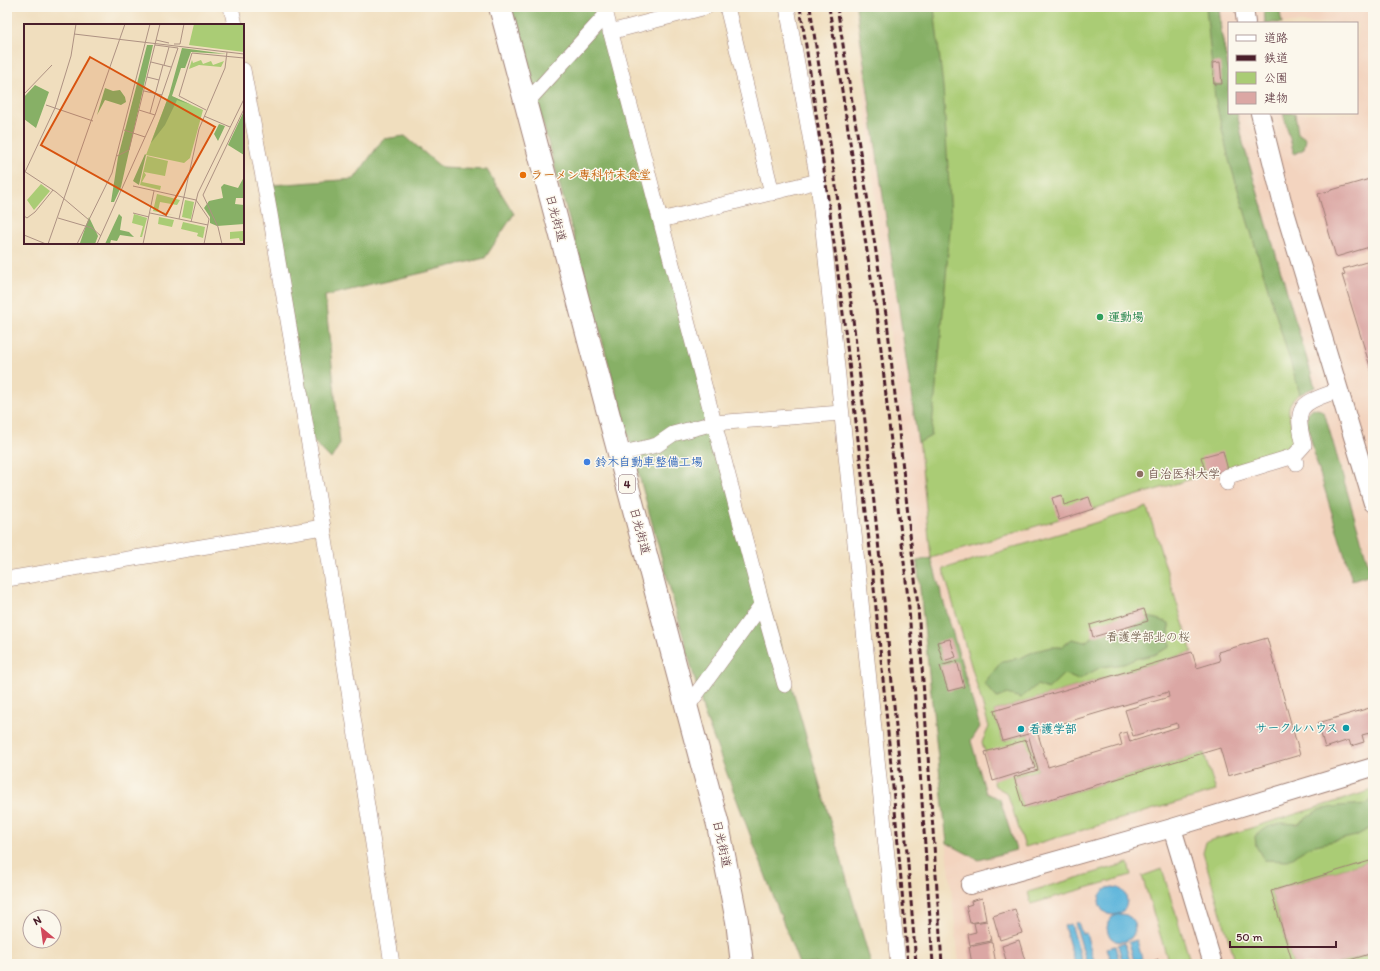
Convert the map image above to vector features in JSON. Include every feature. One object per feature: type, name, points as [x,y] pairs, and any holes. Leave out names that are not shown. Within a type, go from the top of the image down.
[{"type":"highway","name":"日光街道","points":[[500,7],[718,825],[737,921],[742,964]]},
{"type":"street","points":[[232,7],[235,24]]},
{"type":"street","points":[[610,32],[706,7]]},
{"type":"street","points":[[727,7],[772,193]]},
{"type":"street","points":[[787,7],[818,181],[898,964]]},
{"type":"street","points":[[1244,7],[1246,22]]},
{"type":"street","points":[[526,103],[605,11]]},
{"type":"street","points":[[605,11],[762,604],[785,685]]},
{"type":"street","points":[[244,75],[270,214],[324,527],[392,964]]},
{"type":"street","points":[[1260,114],[1283,205],[1373,503]]},
{"type":"street","points":[[661,220],[818,181]]},
{"type":"street","points":[[1227,483],[1225,477],[1295,460],[1304,445],[1299,424],[1299,414],[1304,405],[1339,390]]},
{"type":"street","points":[[619,454],[657,445],[673,434],[714,423],[842,413]]},
{"type":"street","points":[[7,579],[324,527]]},
{"type":"street","points":[[687,707],[762,604]]},
{"type":"street","points":[[970,885],[1172,828],[1373,767]]},
{"type":"street","points":[[1172,828],[1213,964]]},
{"type":"shaded area","name":"自治医科大学","points":[[856,7],[1373,7],[1373,964],[959,964],[922,606],[883,277]]},
{"type":"green space","points":[[511,7],[598,7],[871,964],[799,964],[704,713]]},
{"type":"green space","points":[[856,7],[934,7],[943,87],[951,217],[931,436],[918,443]]},
{"type":"green space","name":"運動場","points":[[858,7],[1219,7],[1221,32],[1228,67],[1228,114],[1237,114],[1243,143],[1315,387],[1303,392],[1295,398],[1289,408],[1289,415],[1295,441],[1290,449],[931,558],[900,248]]},
{"type":"green space","points":[[1206,7],[1219,7],[1221,32],[1228,67],[1228,114],[1237,114],[1243,143],[1315,387],[1300,394],[1229,160],[1215,98]]},
{"type":"green space","points":[[1264,7],[1279,7],[1282,22],[1265,22]]},
{"type":"green space","points":[[1283,114],[1295,114],[1298,133],[1306,139],[1304,149],[1294,154]]},
{"type":"green space","points":[[405,136],[442,168],[487,170],[514,214],[485,258],[325,296],[340,444],[331,459],[313,441],[278,237],[273,185],[354,179],[383,139]]},
{"type":"green space","points":[[1313,408],[1321,410],[1325,415],[1371,574],[1352,580],[1315,457],[1307,422],[1307,413]]},
{"type":"green space","points":[[1147,507],[1192,652],[994,711],[1003,741],[1028,734],[1038,770],[1014,777],[1023,807],[1204,753],[1216,791],[1025,847],[1007,793],[995,786],[982,742],[989,727],[943,569]]},
{"type":"green space","points":[[931,558],[980,727],[971,741],[986,793],[1000,799],[1016,850],[979,860],[947,843],[917,561]]},
{"type":"green space","name":"看護学部北の桜","points":[[1140,618],[1153,618],[1169,623],[1170,647],[1153,655],[1135,659],[1124,664],[1101,667],[1078,680],[1064,674],[1048,689],[1037,685],[1021,698],[1007,694],[997,698],[984,683],[1002,661],[1020,658],[1035,651],[1052,647],[1062,647],[1072,639],[1085,642],[1105,628],[1130,629]]},
{"type":"green space","points":[[1373,790],[1373,860],[1271,891],[1293,964],[1236,964],[1203,853],[1206,842]]},
{"type":"green space","points":[[1373,798],[1373,828],[1370,828],[1356,836],[1311,846],[1286,861],[1264,860],[1256,846],[1255,836],[1268,827],[1282,823],[1298,824],[1318,810],[1339,806],[1367,804]]},
{"type":"green space","points":[[1128,863],[1131,875],[1031,904],[1028,892]]},
{"type":"green space","points":[[1162,869],[1191,964],[1169,964],[1142,876]]},
{"type":"green space","points":[[1373,953],[1373,964],[1336,964]]},
{"type":"water","points":[[1113,887],[1123,891],[1127,901],[1123,911],[1113,915],[1103,911],[1099,901],[1103,891]]},
{"type":"water","points":[[1121,914],[1131,918],[1135,928],[1131,938],[1121,942],[1111,938],[1107,928],[1111,918]]},
{"type":"water","points":[[1078,922],[1082,934],[1086,933],[1095,964],[1087,964],[1075,923]]},
{"type":"water","points":[[1071,924],[1083,964],[1075,964],[1064,926]]},
{"type":"water","points":[[1137,940],[1142,959],[1134,961],[1129,942]]},
{"type":"water","points":[[1125,943],[1130,962],[1123,964],[1118,945]]},
{"type":"water","points":[[1115,946],[1120,964],[1112,964],[1107,948]]},
{"type":"building","points":[[1220,62],[1222,84],[1214,84],[1212,63]]},
{"type":"building","points":[[1373,178],[1373,246],[1336,257],[1318,194]]},
{"type":"building","points":[[1373,260],[1373,376],[1342,275],[1345,274],[1343,269]]},
{"type":"building","points":[[1223,451],[1228,470],[1207,476],[1201,457]]},
{"type":"building","points":[[1062,495],[1064,505],[1089,497],[1093,509],[1059,520],[1052,498]]},
{"type":"building","points":[[1144,609],[1148,621],[1093,637],[1090,625]]},
{"type":"building","points":[[1267,638],[1300,755],[1228,776],[1220,748],[1023,807],[1014,777],[1038,770],[1028,734],[1003,741],[994,711],[1192,652],[1197,668],[1220,661],[1218,652]],"holes":[[[1168,692],[1169,697],[1125,710],[1133,736],[1177,723],[1178,727],[1130,742],[1127,732],[1119,734],[1122,745],[1048,767],[1037,731]]]},
{"type":"building","points":[[950,639],[956,657],[943,661],[937,642]]},
{"type":"building","points":[[957,661],[964,687],[948,691],[940,666]]},
{"type":"building","name":"サークルハウス","points":[[1373,707],[1373,732],[1362,735],[1364,742],[1351,746],[1349,740],[1325,748],[1318,723]]},
{"type":"building","points":[[1026,740],[1035,768],[993,781],[985,752]]},
{"type":"building","points":[[1373,860],[1373,953],[1336,964],[1293,964],[1271,891]]},
{"type":"building","points":[[982,898],[986,920],[970,923],[966,906],[972,904],[971,901]]},
{"type":"building","points":[[1015,909],[1022,933],[1000,940],[993,916]]},
{"type":"building","points":[[987,921],[991,941],[970,945],[968,934],[976,932],[974,923]]},
{"type":"building","points":[[1019,940],[1025,961],[1007,964],[1002,946]]},
{"type":"building","points":[[992,942],[996,964],[972,964],[969,947]]},
{"type":"building","points":[[1158,959],[1160,964],[1144,964]]},
{"type":"railway","points":[[800,7],[834,246],[863,484],[876,604],[908,964]]},
{"type":"railway","points":[[810,7],[844,245],[872,484],[896,724],[916,964]]},
{"type":"railway","points":[[829,7],[878,322],[909,608],[933,964]]},
{"type":"railway","points":[[837,7],[887,321],[918,607],[942,964]]},
{"type":"place","name":"ラーメン専科竹末食堂","points":[[523,175]]},
{"type":"place","name":"運動場","points":[[1100,317]]},
{"type":"place","name":"鈴木自動車整備工場","points":[[587,462]]},
{"type":"place","name":"自治医科大学","points":[[1140,474]]},
{"type":"place","name":"サークルハウス","points":[[1346,728]]},
{"type":"place","name":"看護学部","points":[[1021,729]]}]
